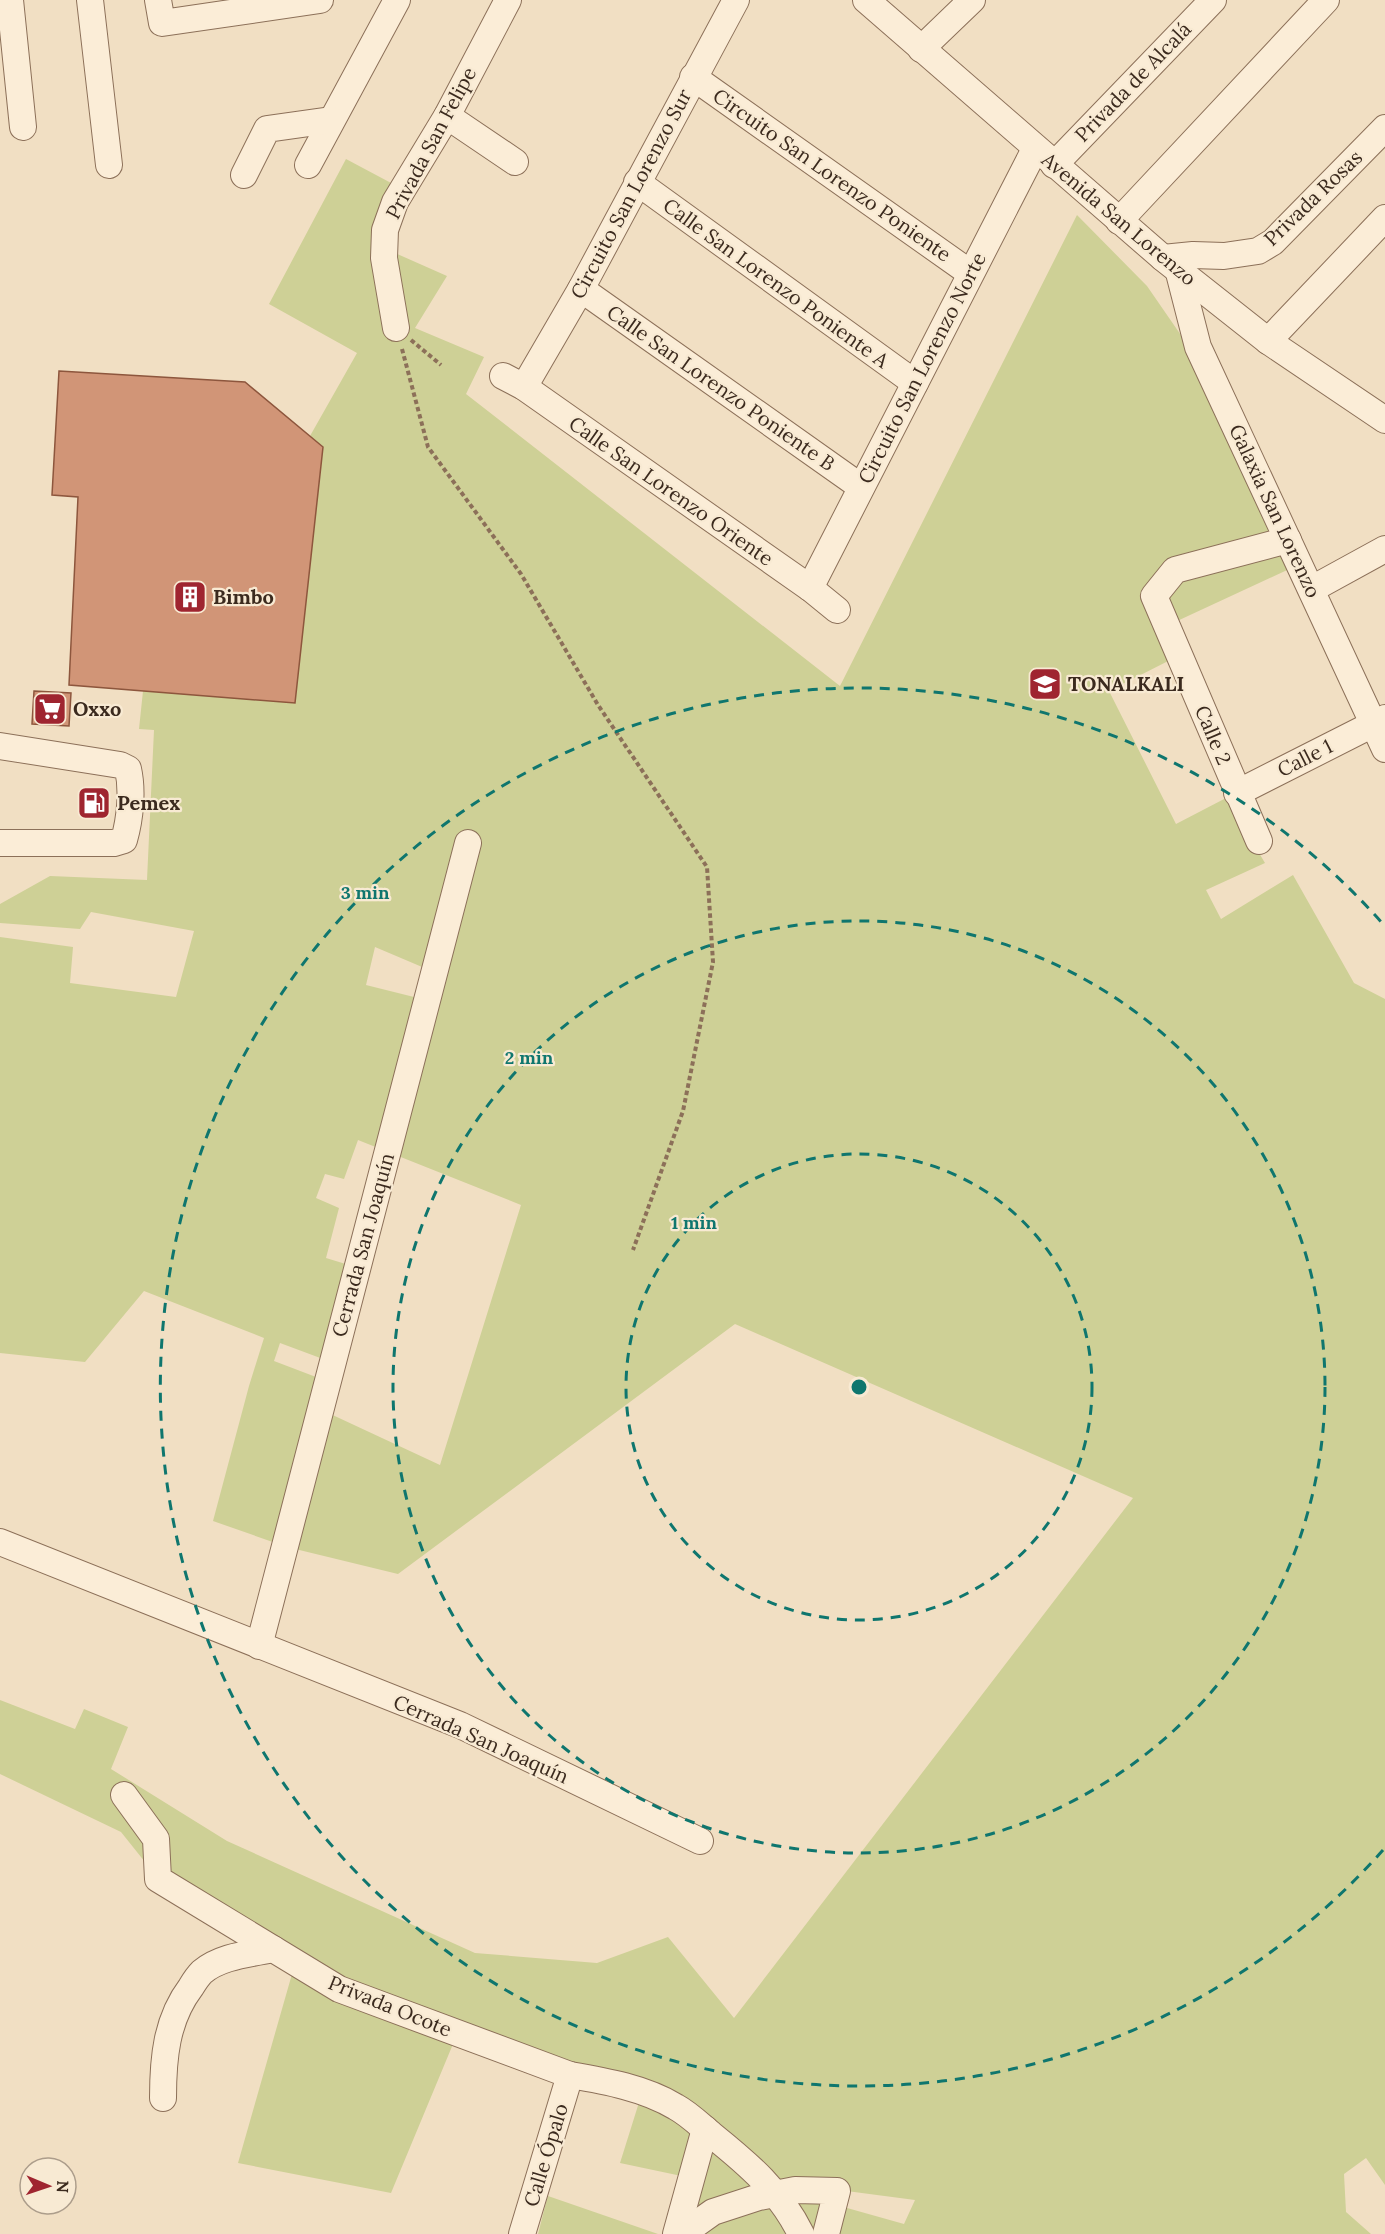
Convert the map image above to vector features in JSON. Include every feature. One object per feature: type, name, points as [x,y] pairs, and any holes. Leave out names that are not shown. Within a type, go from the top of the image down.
[{"type":"street","points":[[10,0],[23,127]]},
{"type":"street","points":[[90,0],[108,165]]},
{"type":"street","points":[[160,11],[320,0]]},
{"type":"street","points":[[308,165],[330,120],[397,0]]},
{"type":"street","name":"Privada San Felipe","points":[[396,328],[384,258],[385,230],[395,202],[447,116],[508,0]]},
{"type":"street","name":"Circuito San Lorenzo Sur","points":[[513,382],[581,289],[735,0]]},
{"type":"street","name":"Avenida San Lorenzo","points":[[866,0],[1044,157],[1170,264],[1268,341],[1385,420]]},
{"type":"street","points":[[921,49],[972,0]]},
{"type":"street","name":"Privada de Alcalá","points":[[1044,157],[1213,0]]},
{"type":"street","points":[[1119,221],[1326,0]]},
{"type":"street","name":"Circuito San Lorenzo Poniente","points":[[693,77],[970,273]]},
{"type":"street","points":[[447,116],[515,162]]},
{"type":"street","points":[[244,175],[267,129],[330,120]]},
{"type":"street","name":"Privada Rosas","points":[[1170,264],[1193,255],[1224,256],[1258,251],[1273,242],[1385,128]]},
{"type":"street","name":"Circuito San Lorenzo Norte","points":[[810,588],[970,273],[1044,157]]},
{"type":"street","name":"Calle San Lorenzo Poniente A","points":[[637,182],[915,383]]},
{"type":"street","points":[[1268,341],[1385,218]]},
{"type":"street","name":"Galaxia San Lorenzo","points":[[1170,264],[1198,347],[1288,540],[1379,721],[1385,749]]},
{"type":"street","name":"Calle San Lorenzo Poniente B","points":[[581,289],[861,487]]},
{"type":"street","name":"Calle San Lorenzo Oriente","points":[[513,382],[810,588],[837,610]]},
{"type":"street","name":"Calle 2","points":[[1259,841],[1154,596],[1175,570],[1288,540]]},
{"type":"street","points":[[1312,589],[1385,549]]},
{"type":"street","name":"Calle 1","points":[[1237,793],[1379,721]]},
{"type":"street","points":[[0,746],[120,765],[128,769],[130,782],[127,830],[124,840],[114,843],[0,843]]},
{"type":"street","name":"Cerrada San Joaquín","points":[[259,1646],[468,843]]},
{"type":"street","name":"Cerrada San Joaquín","points":[[0,1542],[460,1725],[700,1841]]},
{"type":"street","name":"Privada Ocote","points":[[124,1795],[156,1839],[158,1879],[339,1989],[570,2075],[642,2092],[676,2107],[743,2160],[777,2194],[801,2234]]},
{"type":"street","points":[[163,2098],[164,2054],[171,2024],[185,1995],[203,1972],[229,1958],[273,1949]]},
{"type":"street","name":"Calle Ópalo","points":[[522,2234],[570,2075]]},
{"type":"street","points":[[676,2234],[705,2129]]},
{"type":"street","points":[[682,2234],[713,2212],[759,2197],[795,2190],[837,2191],[826,2234]]},
{"type":"path","points":[[396,328],[441,365]]},
{"type":"path","points":[[396,328],[428,447],[521,574],[598,705],[706,867],[713,962],[683,1111],[633,1250]]},
{"type":"green space","points":[[346,159],[408,192],[386,249],[447,276],[415,328],[484,357],[466,394],[840,686],[1077,215],[1147,286],[1205,370],[1298,565],[1175,622],[1182,654],[1109,691],[1176,824],[1226,798],[1265,863],[1206,890],[1221,919],[1293,875],[1354,983],[1385,999],[1385,2185],[1366,2158],[1344,2174],[1346,2212],[1371,2234],[831,2234],[840,2206],[904,2224],[915,2200],[839,2190],[826,2234],[676,2234],[691,2178],[620,2163],[641,2096],[458,2032],[391,2193],[238,2163],[294,1967],[340,1994],[157,1877],[121,1832],[0,1774],[0,1700],[75,1729],[84,1709],[128,1727],[111,1769],[227,1841],[475,1953],[597,1963],[668,1937],[734,2018],[1133,1498],[735,1324],[398,1574],[287,1547],[213,1521],[264,1338],[144,1291],[85,1362],[0,1353],[0,937],[73,947],[70,983],[176,997],[194,931],[91,912],[80,929],[0,923],[0,904],[50,876],[147,880],[154,730],[139,729],[143,691],[295,703],[323,447],[310,436],[357,353],[269,304]],"holes":[[[375,947],[441,975],[434,1002],[366,985]],[[358,1140],[521,1205],[440,1465],[324,1411],[362,1269],[326,1258],[339,1208],[316,1198],[325,1174],[344,1179]],[[280,1343],[323,1359],[316,1377],[274,1361]]]},
{"type":"green space","points":[[548,2196],[658,2234],[538,2234]]},
{"type":"building","points":[[59,371],[245,382],[323,447],[295,703],[69,685],[78,497],[52,495]]},
{"type":"building","points":[[34,691],[71,693],[69,726],[32,724]]},
{"type":"place","name":"Bimbo","points":[[190,597]]},
{"type":"place","name":"TONALKALI","points":[[1045,684]]},
{"type":"place","name":"Oxxo","points":[[50,709]]},
{"type":"place","name":"Pemex","points":[[94,803]]}]
